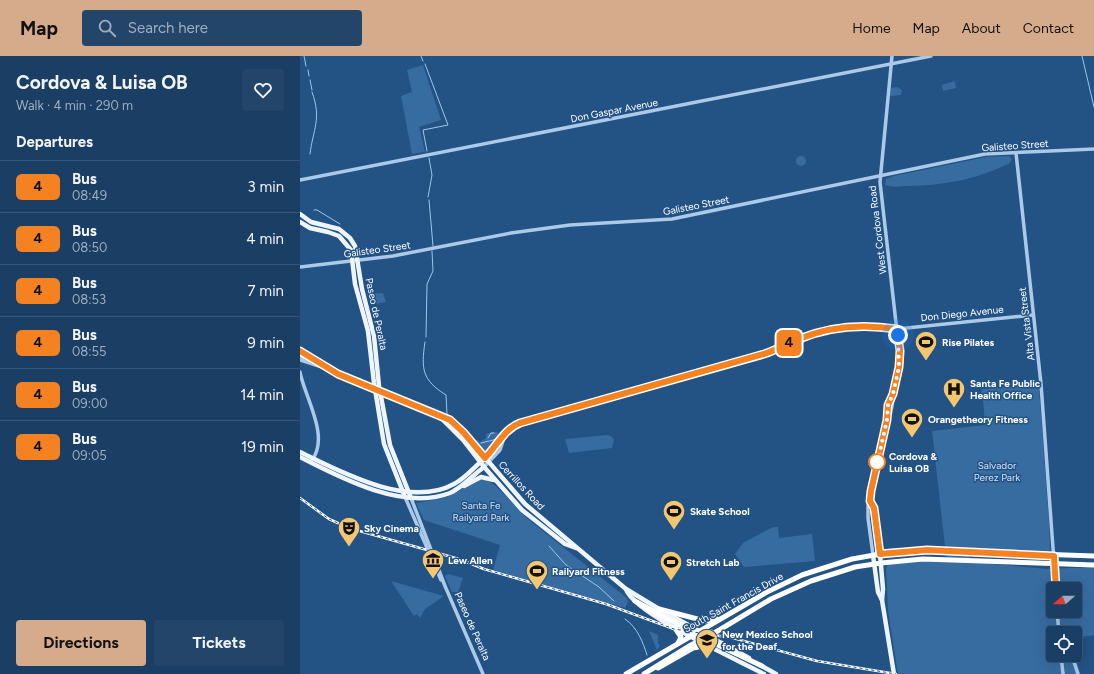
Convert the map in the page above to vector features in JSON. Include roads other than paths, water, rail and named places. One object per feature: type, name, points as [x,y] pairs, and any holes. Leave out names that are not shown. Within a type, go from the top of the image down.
[{"type":"highway","name":"South Saint Francis Drive","points":[[645,673],[700,636],[730,613],[767,592],[802,575],[835,564],[873,555],[927,550],[1054,556],[1094,556]]},
{"type":"highway","name":"South Saint Francis Drive","points":[[626,674],[677,644],[722,628],[792,588],[839,572],[881,563],[940,559],[1094,565]]},
{"type":"highway","points":[[635,601],[700,636],[762,666]]},
{"type":"highway","points":[[659,609],[705,621],[730,613]]},
{"type":"highway","points":[[675,628],[681,636],[677,644]]},
{"type":"highway","points":[[645,673],[693,648],[709,645]]},
{"type":"main road","name":"Paseo de Peralta","points":[[300,214],[311,222],[330,226],[346,234],[355,246],[362,289],[374,336],[381,392],[392,452],[411,498]]},
{"type":"main road","name":"Paseo de Peralta","points":[[300,222],[310,228],[339,236],[349,248],[357,295],[368,331],[384,444],[405,497]]},
{"type":"main road","points":[[352,261],[356,265],[358,281],[362,289]]},
{"type":"main road","points":[[357,295],[365,313],[370,316]]},
{"type":"main road","points":[[364,316],[368,319],[374,336]]},
{"type":"main road","points":[[368,331],[371,345],[376,349]]},
{"type":"main road","name":"Cerrillos Road","points":[[376,389],[450,420],[525,504],[626,589],[700,636],[709,645],[764,674]]},
{"type":"main road","points":[[388,432],[386,402],[394,397]]},
{"type":"main road","name":"Cerrillos Road","points":[[438,416],[464,441],[496,481],[531,518],[565,544],[577,548]]},
{"type":"main road","points":[[300,452],[351,481],[382,492],[411,498],[429,497],[452,492],[481,477],[487,477],[496,481]]},
{"type":"main road","points":[[300,457],[312,460]]},
{"type":"main road","name":"Don Diego Avenue","points":[[312,460],[344,474],[409,492],[425,492],[447,487],[459,481],[480,462],[487,460]]},
{"type":"main road","points":[[452,492],[484,467]]},
{"type":"main road","name":"West Cordova Road","points":[[880,554],[882,600],[894,674]]},
{"type":"main road","name":"West Cordova Road","points":[[873,555],[878,592],[882,600]]},
{"type":"main road","name":"Cerrillos Road","points":[[626,589],[628,595],[655,617],[675,628],[700,636]]},
{"type":"main road","points":[[762,666],[776,674]]},
{"type":"street","name":"West Cordova Road","points":[[873,555],[868,518],[870,501],[887,420],[888,405],[893,394],[900,362],[880,188],[890,63],[892,56]]},
{"type":"street","name":"Don Gaspar Avenue","points":[[300,180],[931,56]]},
{"type":"street","name":"Galisteo Street","points":[[300,267],[358,261],[420,251],[511,233],[570,225],[667,220],[881,177],[985,154],[1094,149]]},
{"type":"street","name":"Alta Vista Street","points":[[1016,153],[1041,384],[1056,582]]},
{"type":"street","name":"Don Diego Avenue","points":[[484,467],[499,438],[505,435],[512,427],[520,423],[764,354],[802,338],[850,326],[897,329],[1033,315]]},
{"type":"street","name":"Cerrillos Road","points":[[300,351],[325,368]]},
{"type":"street","name":"Cerrillos Road","points":[[300,358],[306,359],[311,363],[376,389]]},
{"type":"street","points":[[300,358],[311,358]]},
{"type":"street","points":[[300,372],[315,419],[319,445],[312,460]]},
{"type":"street","name":"Paseo de Peralta","points":[[405,497],[428,553],[445,586]]},
{"type":"street","name":"Paseo de Peralta","points":[[411,498],[445,586],[484,674]]},
{"type":"street","name":"West Cordova Road","points":[[870,501],[874,508],[880,554]]},
{"type":"street","points":[[1062,662],[1063,674]]},
{"type":"street","points":[[1074,662],[1078,674]]},
{"type":"waterway","points":[[304,56],[306,66]]},
{"type":"waterway","points":[[421,56],[423,61]]},
{"type":"waterway","points":[[1082,56],[1094,107]]},
{"type":"waterway","points":[[425,64],[448,125],[423,130],[427,151]]},
{"type":"waterway","points":[[308,70],[309,76]]},
{"type":"waterway","points":[[310,80],[312,90]]},
{"type":"waterway","points":[[310,154],[317,117],[312,92]]},
{"type":"waterway","points":[[428,197],[432,175],[429,158]]},
{"type":"waterway","points":[[429,200],[433,246]]},
{"type":"waterway","points":[[314,210],[317,210],[340,224]]},
{"type":"waterway","points":[[426,337],[427,284],[433,271],[432,251]]},
{"type":"waterway","points":[[425,342],[423,360],[425,373],[432,384],[446,395],[447,414]]},
{"type":"waterway","points":[[488,438],[491,433],[494,433]]},
{"type":"waterway","points":[[490,441],[496,439]]},
{"type":"waterway","points":[[481,443],[489,441]]},
{"type":"waterway","points":[[549,546],[566,565],[599,587],[614,601]]},
{"type":"waterway","points":[[625,619],[636,630],[647,655]]},
{"type":"railway","points":[[300,498],[329,519],[349,528],[459,559],[484,569],[606,604],[674,629],[733,638],[817,661],[896,674]]},
{"type":"place","name":"Rise Pilates","points":[[926,362]]},
{"type":"place","name":"Santa Fe Public Health Office","points":[[954,408]]},
{"type":"place","name":"Orangetheory Fitness","points":[[912,438]]},
{"type":"place","name":"Cordova & Luisa OB","points":[[877,462]]},
{"type":"place","name":"Skate School","points":[[674,530]]},
{"type":"place","name":"Sky Cinema","points":[[349,548]]},
{"type":"place","name":"Lew Allen","points":[[433,580]]},
{"type":"place","name":"Stretch Lab","points":[[671,582]]},
{"type":"place","name":"Railyard Fitness","points":[[537,590]]},
{"type":"place","name":"New Mexico School for the Deaf","points":[[707,660]]},
{"type":"park label","name":"Salvador Perez Park","points":[[997,470]]},
{"type":"park label","name":"Santa Fe Railyard Park","points":[[481,510]]}]
